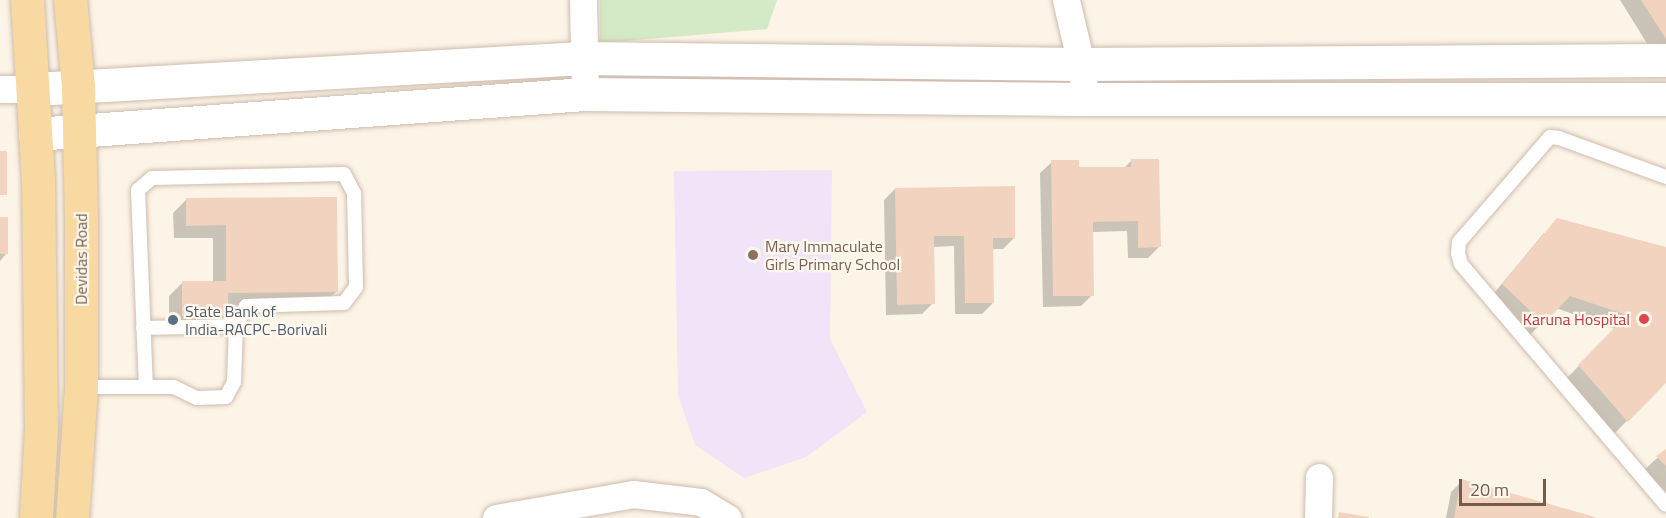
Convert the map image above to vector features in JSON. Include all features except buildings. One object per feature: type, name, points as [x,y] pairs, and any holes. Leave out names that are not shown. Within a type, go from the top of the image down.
[{"type":"main road","points":[[27,0],[34,89],[41,428],[36,518]]},
{"type":"main road","name":"Devidas Road","points":[[70,0],[78,86],[81,387],[72,518]]},
{"type":"street","points":[[583,0],[585,94]]},
{"type":"street","points":[[1066,0],[1081,64],[1085,99]]},
{"type":"street","points":[[0,89],[34,89],[584,58],[1081,64],[1666,60]]},
{"type":"street","points":[[854,61],[855,97]]},
{"type":"street","points":[[35,134],[585,94],[1085,99],[1666,99]]},
{"type":"street","points":[[1318,518],[1319,477]]},
{"type":"street","points":[[496,518],[633,494],[701,502],[728,518]]},
{"type":"lane","points":[[1666,177],[1559,138],[1550,137],[1465,235],[1460,242],[1458,253],[1461,264],[1666,505]]},
{"type":"lane","points":[[81,387],[146,387],[174,387],[196,398],[226,398],[234,382],[236,326],[246,306],[344,303],[356,287],[354,193],[344,174],[152,178],[138,190],[146,387]]},
{"type":"lane","points":[[143,328],[236,326]]},
{"type":"shaded area","name":"Mary Immaculate Girls Primary School","points":[[832,170],[830,339],[867,412],[806,457],[744,478],[695,445],[678,395],[674,171]]},
{"type":"green space","points":[[600,0],[777,0],[767,29],[600,43]]},
{"type":"place","name":"Mary Immaculate Girls Primary School","points":[[753,255]]},
{"type":"place","name":"Karuna Hospital","points":[[1644,319]]},
{"type":"place","name":"State Bank of India-RACPC-Borivali","points":[[173,320]]}]
